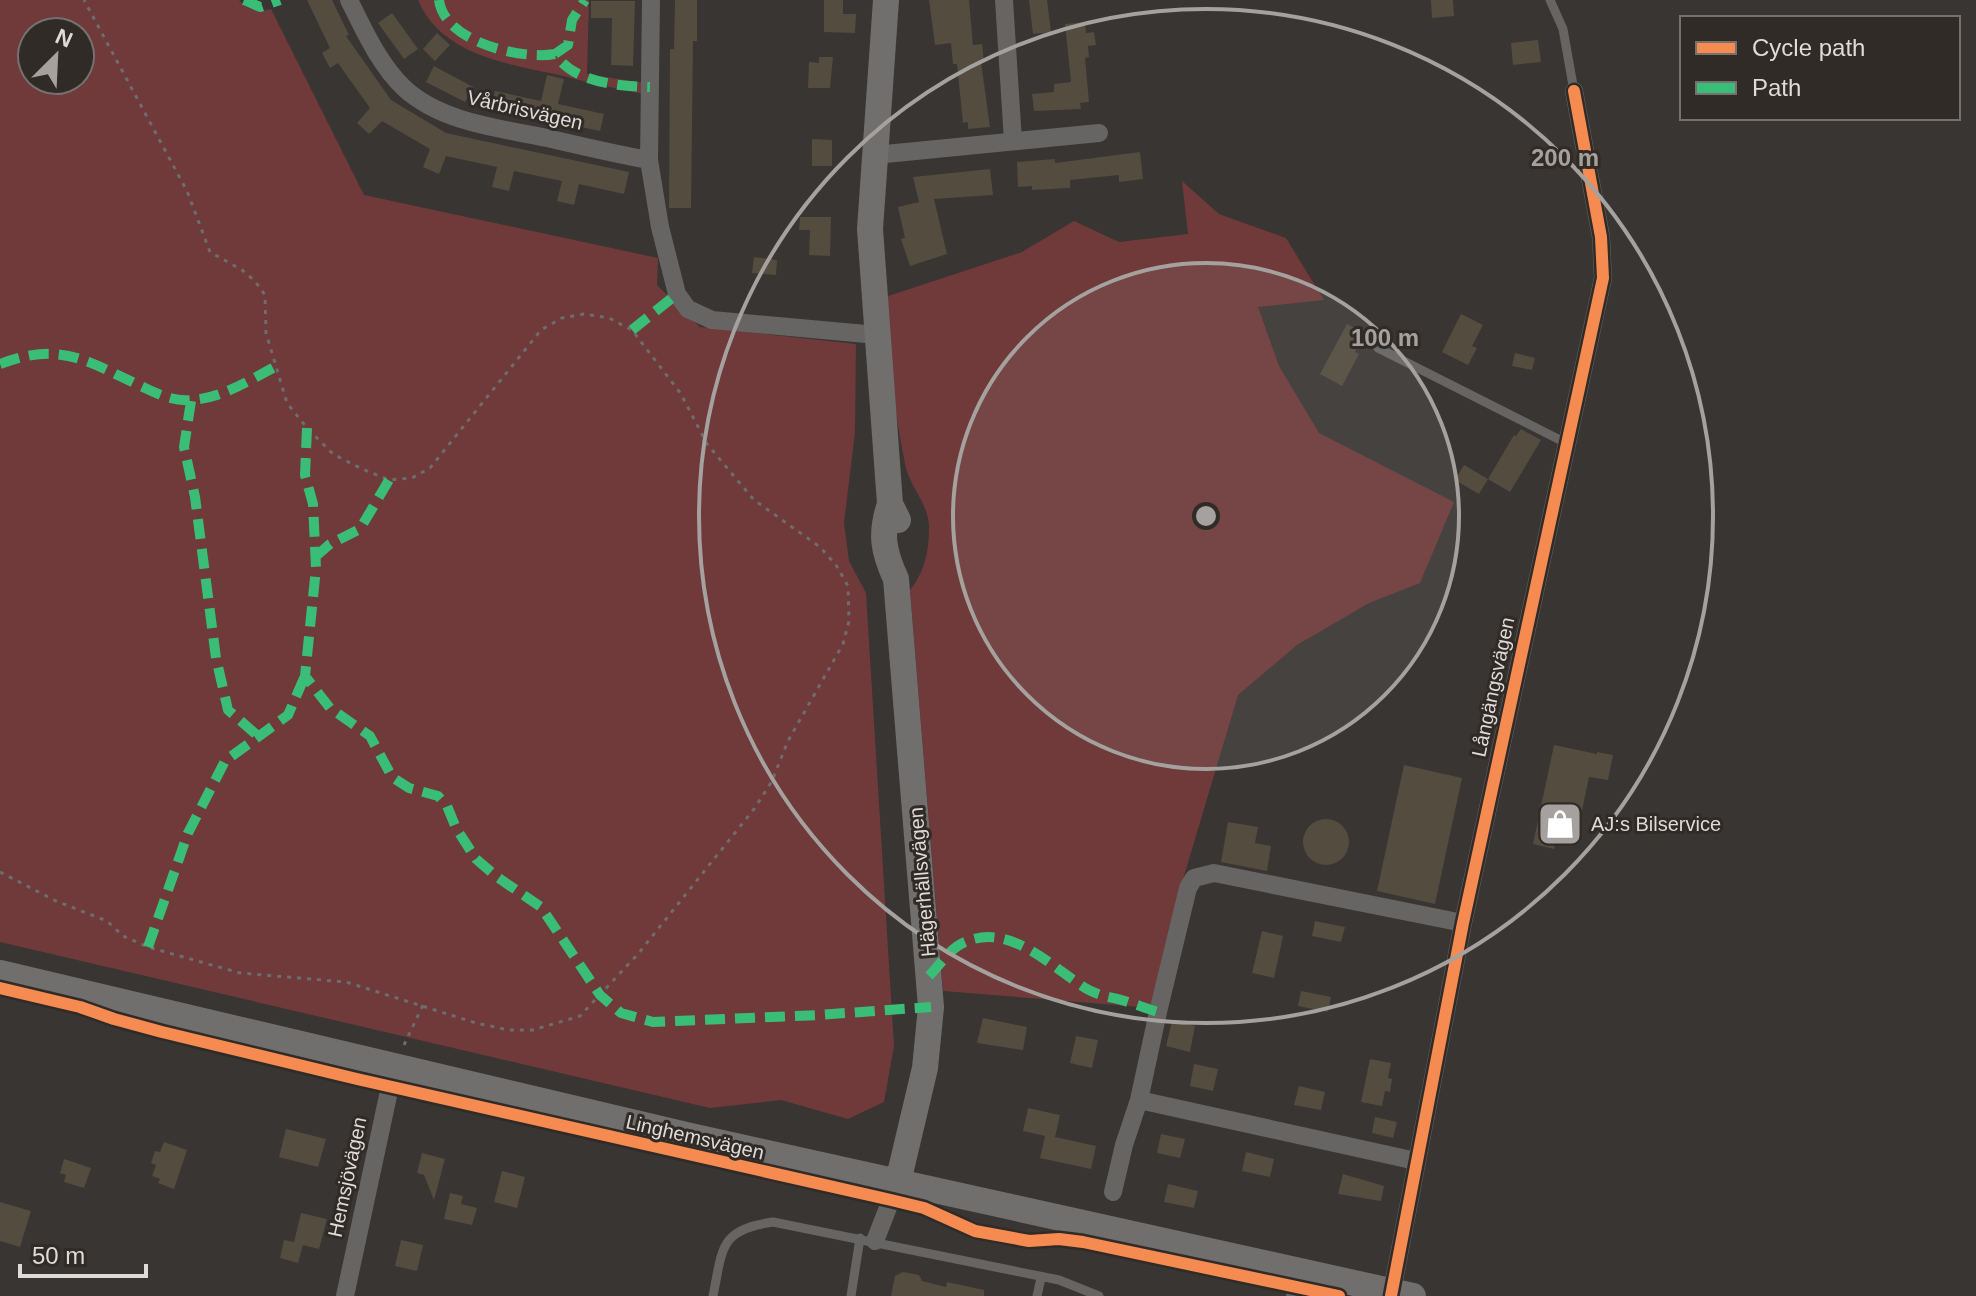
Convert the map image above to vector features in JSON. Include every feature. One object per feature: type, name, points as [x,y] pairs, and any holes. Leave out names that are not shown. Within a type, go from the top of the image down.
[{"type":"main road","name":"Hägerhällsvägen","points":[[886,0],[870,229],[890,504],[883,525],[886,558],[896,579],[931,1007],[925,1068],[898,1182]]},
{"type":"main road","name":"Linghemsvägen","points":[[0,973],[394,1068],[898,1182],[1298,1283],[1402,1294]]},
{"type":"street","name":"Vårbrisvägen","points":[[349,0],[392,74],[405,89],[430,104],[459,119],[482,125],[649,160]]},
{"type":"street","points":[[651,0],[649,160],[670,278],[677,294],[688,309],[712,320],[877,335]]},
{"type":"street","points":[[1004,0],[1013,141]]},
{"type":"street","name":"Långängsvägen","points":[[1402,1294],[1416,1161],[1463,923],[1600,295],[1603,257],[1574,91]]},
{"type":"street","points":[[875,155],[1099,133]]},
{"type":"street","points":[[1113,1192],[1139,1100],[1188,888],[1194,878],[1214,873],[1463,923]]},
{"type":"street","name":"Hemsjövägen","points":[[345,1296],[394,1068]]},
{"type":"street","points":[[1139,1100],[1416,1161]]},
{"type":"street","points":[[867,1240],[898,1182]]},
{"type":"lane","name":"Långängsvägen","points":[[1550,0],[1563,29],[1574,91]]},
{"type":"lane","points":[[1378,348],[1566,443]]},
{"type":"lane","points":[[713,1296],[727,1240],[745,1226],[773,1222],[1059,1280],[1099,1296]]},
{"type":"lane","points":[[851,1296],[867,1240]]},
{"type":"lane","points":[[1037,1296],[1041,1278]]},
{"type":"path","points":[[0,872],[46,896],[107,921],[123,936],[148,947],[240,973],[346,982],[476,1023],[509,1030],[533,1030],[580,1016],[638,954],[760,800],[772,781],[788,741],[843,644],[849,621],[848,586],[836,565],[820,547],[754,500],[707,444],[681,394],[654,357],[632,330],[609,318],[584,314],[562,318],[541,330],[430,468],[412,478],[389,480],[333,454],[287,403],[266,333],[265,295],[242,270],[210,252],[187,191],[84,0]]},
{"type":"path","points":[[394,1068],[423,1005]]},
{"type":"shaded area","points":[[0,0],[239,0],[254,10],[271,9],[364,195],[658,258],[657,285],[700,327],[856,344],[855,433],[844,523],[849,561],[866,593],[894,1046],[884,1102],[848,1119],[781,1100],[710,1108],[0,942]]},
{"type":"shaded area","points":[[418,0],[589,0],[587,74],[644,83],[644,94],[478,54],[443,33],[429,19]]},
{"type":"shaded area","points":[[1182,181],[1219,214],[1286,238],[1324,300],[1258,307],[1279,366],[1319,433],[1454,502],[1420,583],[1369,603],[1297,645],[1238,695],[1184,876],[1153,1008],[943,991],[910,590],[925,561],[929,527],[926,511],[905,464],[882,298],[1022,252],[1074,221],[1119,242],[1188,234]]},
{"type":"building","points":[[307,0],[332,0],[349,35],[346,36],[391,100],[446,133],[629,172],[624,194],[579,184],[574,205],[557,201],[562,181],[514,171],[509,191],[492,187],[497,167],[446,156],[439,174],[423,167],[430,149],[382,121],[369,134],[357,123],[370,108],[338,63],[330,68],[322,53],[330,48]]},
{"type":"building","points":[[675,0],[697,0],[697,41],[693,41],[691,208],[669,208],[670,49],[674,49]]},
{"type":"building","points":[[824,0],[843,0],[843,14],[856,14],[855,33],[824,32]]},
{"type":"building","points":[[929,0],[969,0],[973,45],[982,44],[984,62],[981,62],[990,127],[968,129],[968,122],[963,123],[957,64],[953,64],[951,43],[935,45]]},
{"type":"building","points":[[1029,0],[1047,0],[1051,32],[1033,34]]},
{"type":"building","points":[[1431,0],[1453,0],[1454,16],[1432,18]]},
{"type":"building","points":[[591,1],[635,1],[633,66],[611,65],[612,18],[591,18]]},
{"type":"building","points":[[392,13],[418,49],[404,59],[378,23]]},
{"type":"building","points":[[1085,22],[1086,33],[1094,32],[1096,45],[1088,46],[1089,57],[1085,58],[1089,102],[1080,103],[1081,109],[1034,111],[1032,94],[1054,92],[1054,84],[1071,82],[1065,24]]},
{"type":"building","points":[[437,33],[450,45],[435,61],[423,49]]},
{"type":"building","points":[[1538,40],[1541,62],[1513,65],[1511,43]]},
{"type":"building","points":[[819,57],[833,57],[830,88],[808,88],[809,62],[819,63]]},
{"type":"building","points":[[434,66],[473,87],[465,102],[426,82]]},
{"type":"building","points":[[547,75],[564,79],[558,104],[604,114],[600,131],[492,108],[495,91],[541,101]]},
{"type":"building","points":[[812,139],[832,140],[832,166],[812,166]]},
{"type":"building","points":[[1140,152],[1143,179],[1119,182],[1119,175],[1070,180],[1070,188],[1032,190],[1032,186],[1018,187],[1017,162],[1055,159],[1055,163]]},
{"type":"building","points":[[990,169],[993,195],[934,199],[947,254],[910,266],[901,239],[905,238],[898,207],[919,202],[913,177]]},
{"type":"building","points":[[800,217],[831,217],[830,256],[809,255],[810,230],[799,230]]},
{"type":"building","points":[[754,257],[777,260],[776,275],[752,273]]},
{"type":"building","points":[[1461,314],[1483,325],[1472,346],[1477,348],[1468,365],[1442,352]]},
{"type":"building","points":[[1347,324],[1364,333],[1355,352],[1359,354],[1342,386],[1320,374]]},
{"type":"building","points":[[1515,353],[1535,358],[1532,370],[1512,366]]},
{"type":"building","points":[[1521,429],[1541,440],[1510,492],[1488,479],[1514,435]]},
{"type":"building","points":[[1464,465],[1488,479],[1479,494],[1455,480]]},
{"type":"building","points":[[1554,745],[1613,755],[1608,780],[1589,777],[1576,839],[1557,835],[1554,849],[1533,844]]},
{"type":"building","points":[[1404,765],[1462,778],[1435,904],[1377,891]]},
{"type":"building","points":[[1326,819],[1342,826],[1349,842],[1342,858],[1326,865],[1310,858],[1303,842],[1310,826]]},
{"type":"building","points":[[1228,822],[1258,827],[1255,843],[1271,846],[1267,871],[1221,862]]},
{"type":"building","points":[[1315,921],[1345,927],[1341,942],[1312,936]]},
{"type":"building","points":[[1262,931],[1283,936],[1274,978],[1252,973]]},
{"type":"building","points":[[1301,991],[1331,997],[1328,1012],[1298,1006]]},
{"type":"building","points":[[983,1018],[1027,1027],[1023,1050],[977,1043]]},
{"type":"building","points":[[1172,1021],[1195,1026],[1190,1052],[1166,1046]]},
{"type":"building","points":[[1076,1036],[1098,1040],[1092,1068],[1070,1063]]},
{"type":"building","points":[[1370,1059],[1391,1063],[1388,1078],[1392,1079],[1390,1092],[1385,1091],[1382,1106],[1361,1102]]},
{"type":"building","points":[[1194,1064],[1218,1069],[1213,1091],[1190,1086]]},
{"type":"building","points":[[1299,1086],[1325,1092],[1321,1110],[1294,1105]]},
{"type":"building","points":[[1028,1108],[1060,1115],[1055,1137],[1096,1146],[1091,1169],[1040,1158],[1045,1136],[1023,1131]]},
{"type":"building","points":[[1375,1117],[1397,1122],[1393,1138],[1372,1133]]},
{"type":"building","points":[[286,1129],[326,1139],[318,1167],[279,1157]]},
{"type":"building","points":[[1161,1134],[1185,1139],[1180,1158],[1157,1153]]},
{"type":"building","points":[[164,1142],[187,1150],[174,1189],[158,1183],[160,1179],[152,1176],[156,1165],[151,1163],[155,1151],[160,1152]]},
{"type":"building","points":[[1246,1152],[1274,1159],[1270,1177],[1242,1171]]},
{"type":"building","points":[[422,1153],[445,1159],[434,1200],[424,1175],[417,1173]]},
{"type":"building","points":[[64,1159],[91,1168],[84,1188],[64,1182],[66,1175],[60,1173]]},
{"type":"building","points":[[502,1171],[525,1177],[517,1208],[494,1202]]},
{"type":"building","points":[[1343,1174],[1384,1186],[1381,1201],[1338,1194]]},
{"type":"building","points":[[1168,1184],[1198,1191],[1194,1208],[1164,1202]]},
{"type":"building","points":[[450,1193],[463,1196],[461,1204],[477,1208],[472,1225],[444,1219]]},
{"type":"building","points":[[0,1202],[31,1211],[20,1247],[0,1241]]},
{"type":"building","points":[[301,1213],[327,1219],[319,1249],[303,1245],[298,1263],[280,1258],[284,1240],[294,1242]]},
{"type":"building","points":[[401,1240],[423,1245],[417,1271],[395,1266]]},
{"type":"building","points":[[903,1272],[919,1275],[922,1281],[946,1287],[947,1282],[984,1290],[984,1296],[891,1296],[895,1276]]},
{"type":"marked path","points":[[244,0],[260,7],[280,0]]},
{"type":"marked path","points":[[439,0],[444,15],[454,27],[486,45],[523,54],[555,54],[563,64],[585,77],[611,84],[650,87]]},
{"type":"marked path","points":[[555,54],[568,45],[572,20],[585,0]]},
{"type":"marked path","points":[[632,330],[677,294]]},
{"type":"marked path","points":[[0,364],[22,357],[59,354],[92,363],[162,395],[186,400],[203,399],[225,392],[277,366]]},
{"type":"marked path","points":[[191,401],[184,447],[195,497],[216,658],[228,710],[258,736]]},
{"type":"marked path","points":[[307,428],[305,475],[313,504],[316,568],[305,676],[330,708],[370,736],[392,777],[409,788],[438,796],[447,806],[456,828],[476,859],[541,907],[600,995],[621,1013],[653,1022],[931,1007]]},
{"type":"marked path","points":[[315,557],[330,544],[360,529],[389,480]]},
{"type":"marked path","points":[[148,947],[188,833],[225,761],[288,715],[305,676]]},
{"type":"marked path","points":[[929,976],[950,952],[965,942],[982,937],[999,938],[1030,950],[1092,992],[1158,1012]]},
{"type":"cycle path","points":[[1391,1296],[1463,923],[1603,278],[1601,237],[1574,91]]},
{"type":"cycle path","points":[[0,988],[80,1007],[162,1032],[357,1079],[924,1208],[975,1231],[1029,1241],[1059,1239],[1083,1242],[1339,1296]]},
{"type":"place","name":"AJ:s Bilservice","points":[[1560,824]]}]
